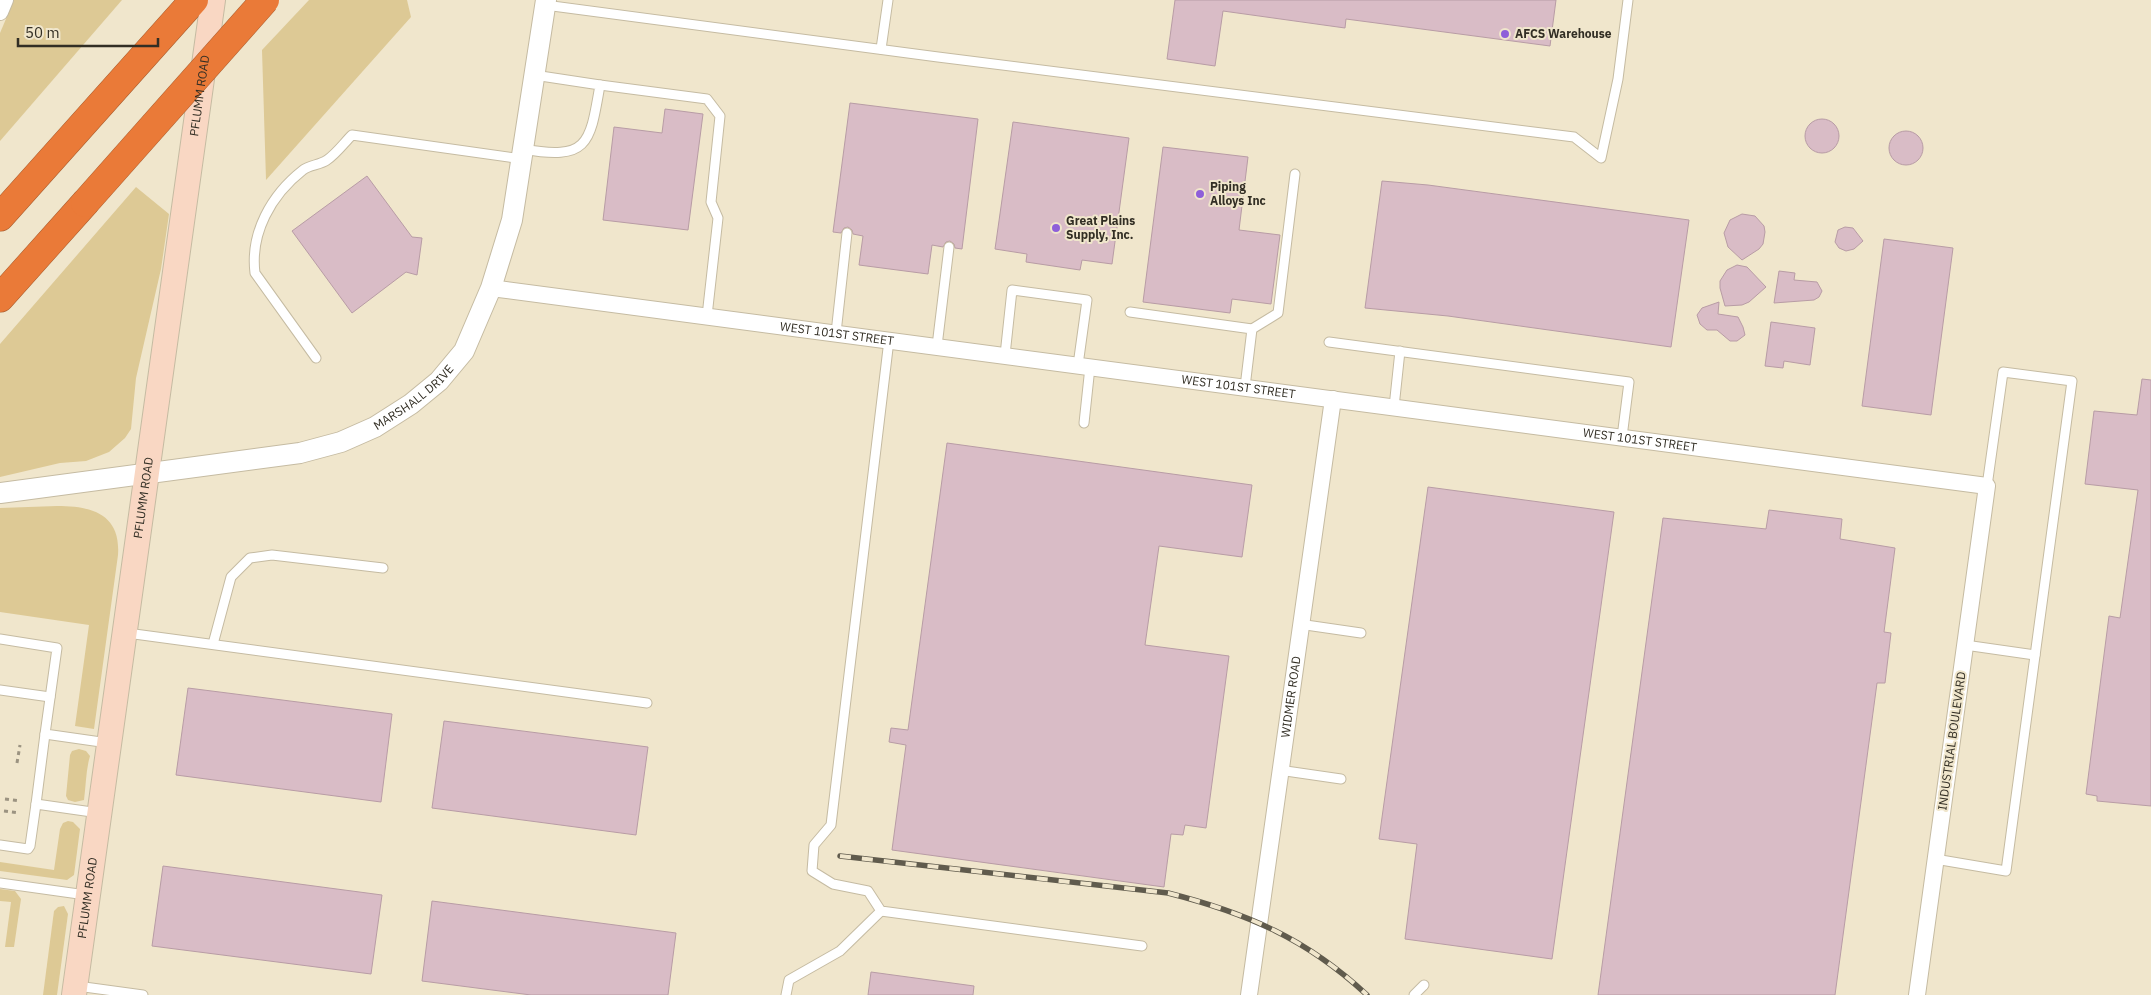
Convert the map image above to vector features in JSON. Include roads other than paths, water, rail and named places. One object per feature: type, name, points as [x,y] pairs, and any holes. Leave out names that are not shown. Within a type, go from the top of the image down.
[{"type":"highway","points":[[0,217],[194,0]]},
{"type":"highway","points":[[0,298],[265,0]]},
{"type":"main road","name":"PFLUMM ROAD","points":[[75,990],[213,0]]},
{"type":"street","points":[[0,12],[5,0]]},
{"type":"street","name":"MARSHALL DRIVE","points":[[0,493],[300,453],[341,442],[375,427],[411,404],[451,368],[464,351],[491,288],[512,220],[545,2]]},
{"type":"street","name":"WEST 101ST STREET","points":[[491,288],[1394,406],[1987,486]]},
{"type":"street","name":"WIDMER ROAD","points":[[1249,995],[1279,770],[1333,398]]},
{"type":"street","name":"INDUSTRIAL BOULEVARD","points":[[1917,995],[1987,486]]},
{"type":"lane","points":[[881,49],[888,0]]},
{"type":"lane","points":[[545,2],[881,49],[1574,137],[1601,158],[1618,79],[1628,0]]},
{"type":"lane","points":[[533,75],[707,99],[720,116],[711,202],[718,218],[707,316]]},
{"type":"lane","points":[[316,358],[256,273],[253,257],[266,210],[283,189],[304,169],[327,160],[352,135],[523,154],[565,152],[580,148],[592,126],[600,85]]},
{"type":"lane","points":[[1130,312],[1252,329],[1278,313],[1294,174]]},
{"type":"lane","points":[[836,333],[847,233]]},
{"type":"lane","points":[[937,346],[949,247]]},
{"type":"lane","points":[[1005,355],[1012,290],[1087,300],[1084,423]]},
{"type":"lane","points":[[1245,387],[1252,329]]},
{"type":"lane","points":[[889,340],[831,825],[814,845],[812,871],[833,884],[868,891],[881,911],[1142,946]]},
{"type":"lane","points":[[1329,342],[1629,382],[1622,437]]},
{"type":"lane","points":[[1394,406],[1400,351]]},
{"type":"lane","points":[[1936,860],[2006,871],[2072,381],[2003,372],[1987,486]]},
{"type":"lane","points":[[213,644],[231,577],[250,558],[272,555],[382,568]]},
{"type":"lane","points":[[1300,624],[1361,634]]},
{"type":"lane","points":[[124,632],[647,703]]},
{"type":"lane","points":[[0,639],[56,648],[36,804],[28,849],[0,845]]},
{"type":"lane","points":[[1965,645],[2035,655]]},
{"type":"lane","points":[[0,690],[50,697]]},
{"type":"lane","points":[[45,734],[108,743]]},
{"type":"lane","points":[[1279,770],[1341,779]]},
{"type":"lane","points":[[36,804],[99,813]]},
{"type":"lane","points":[[0,883],[88,896]]},
{"type":"lane","points":[[786,995],[789,980],[840,950],[881,911]]},
{"type":"lane","points":[[1414,995],[1424,985]]},
{"type":"lane","points":[[75,990],[143,995]]},
{"type":"railway","points":[[840,856],[1168,893],[1250,919],[1275,931],[1322,958],[1367,995]]},
{"type":"place","name":"AFCS Warehouse","points":[[1505,34]]},
{"type":"place","name":"Piping Alloys Inc","points":[[1200,194]]},
{"type":"place","name":"Great Plains Supply, Inc.","points":[[1056,228]]}]
